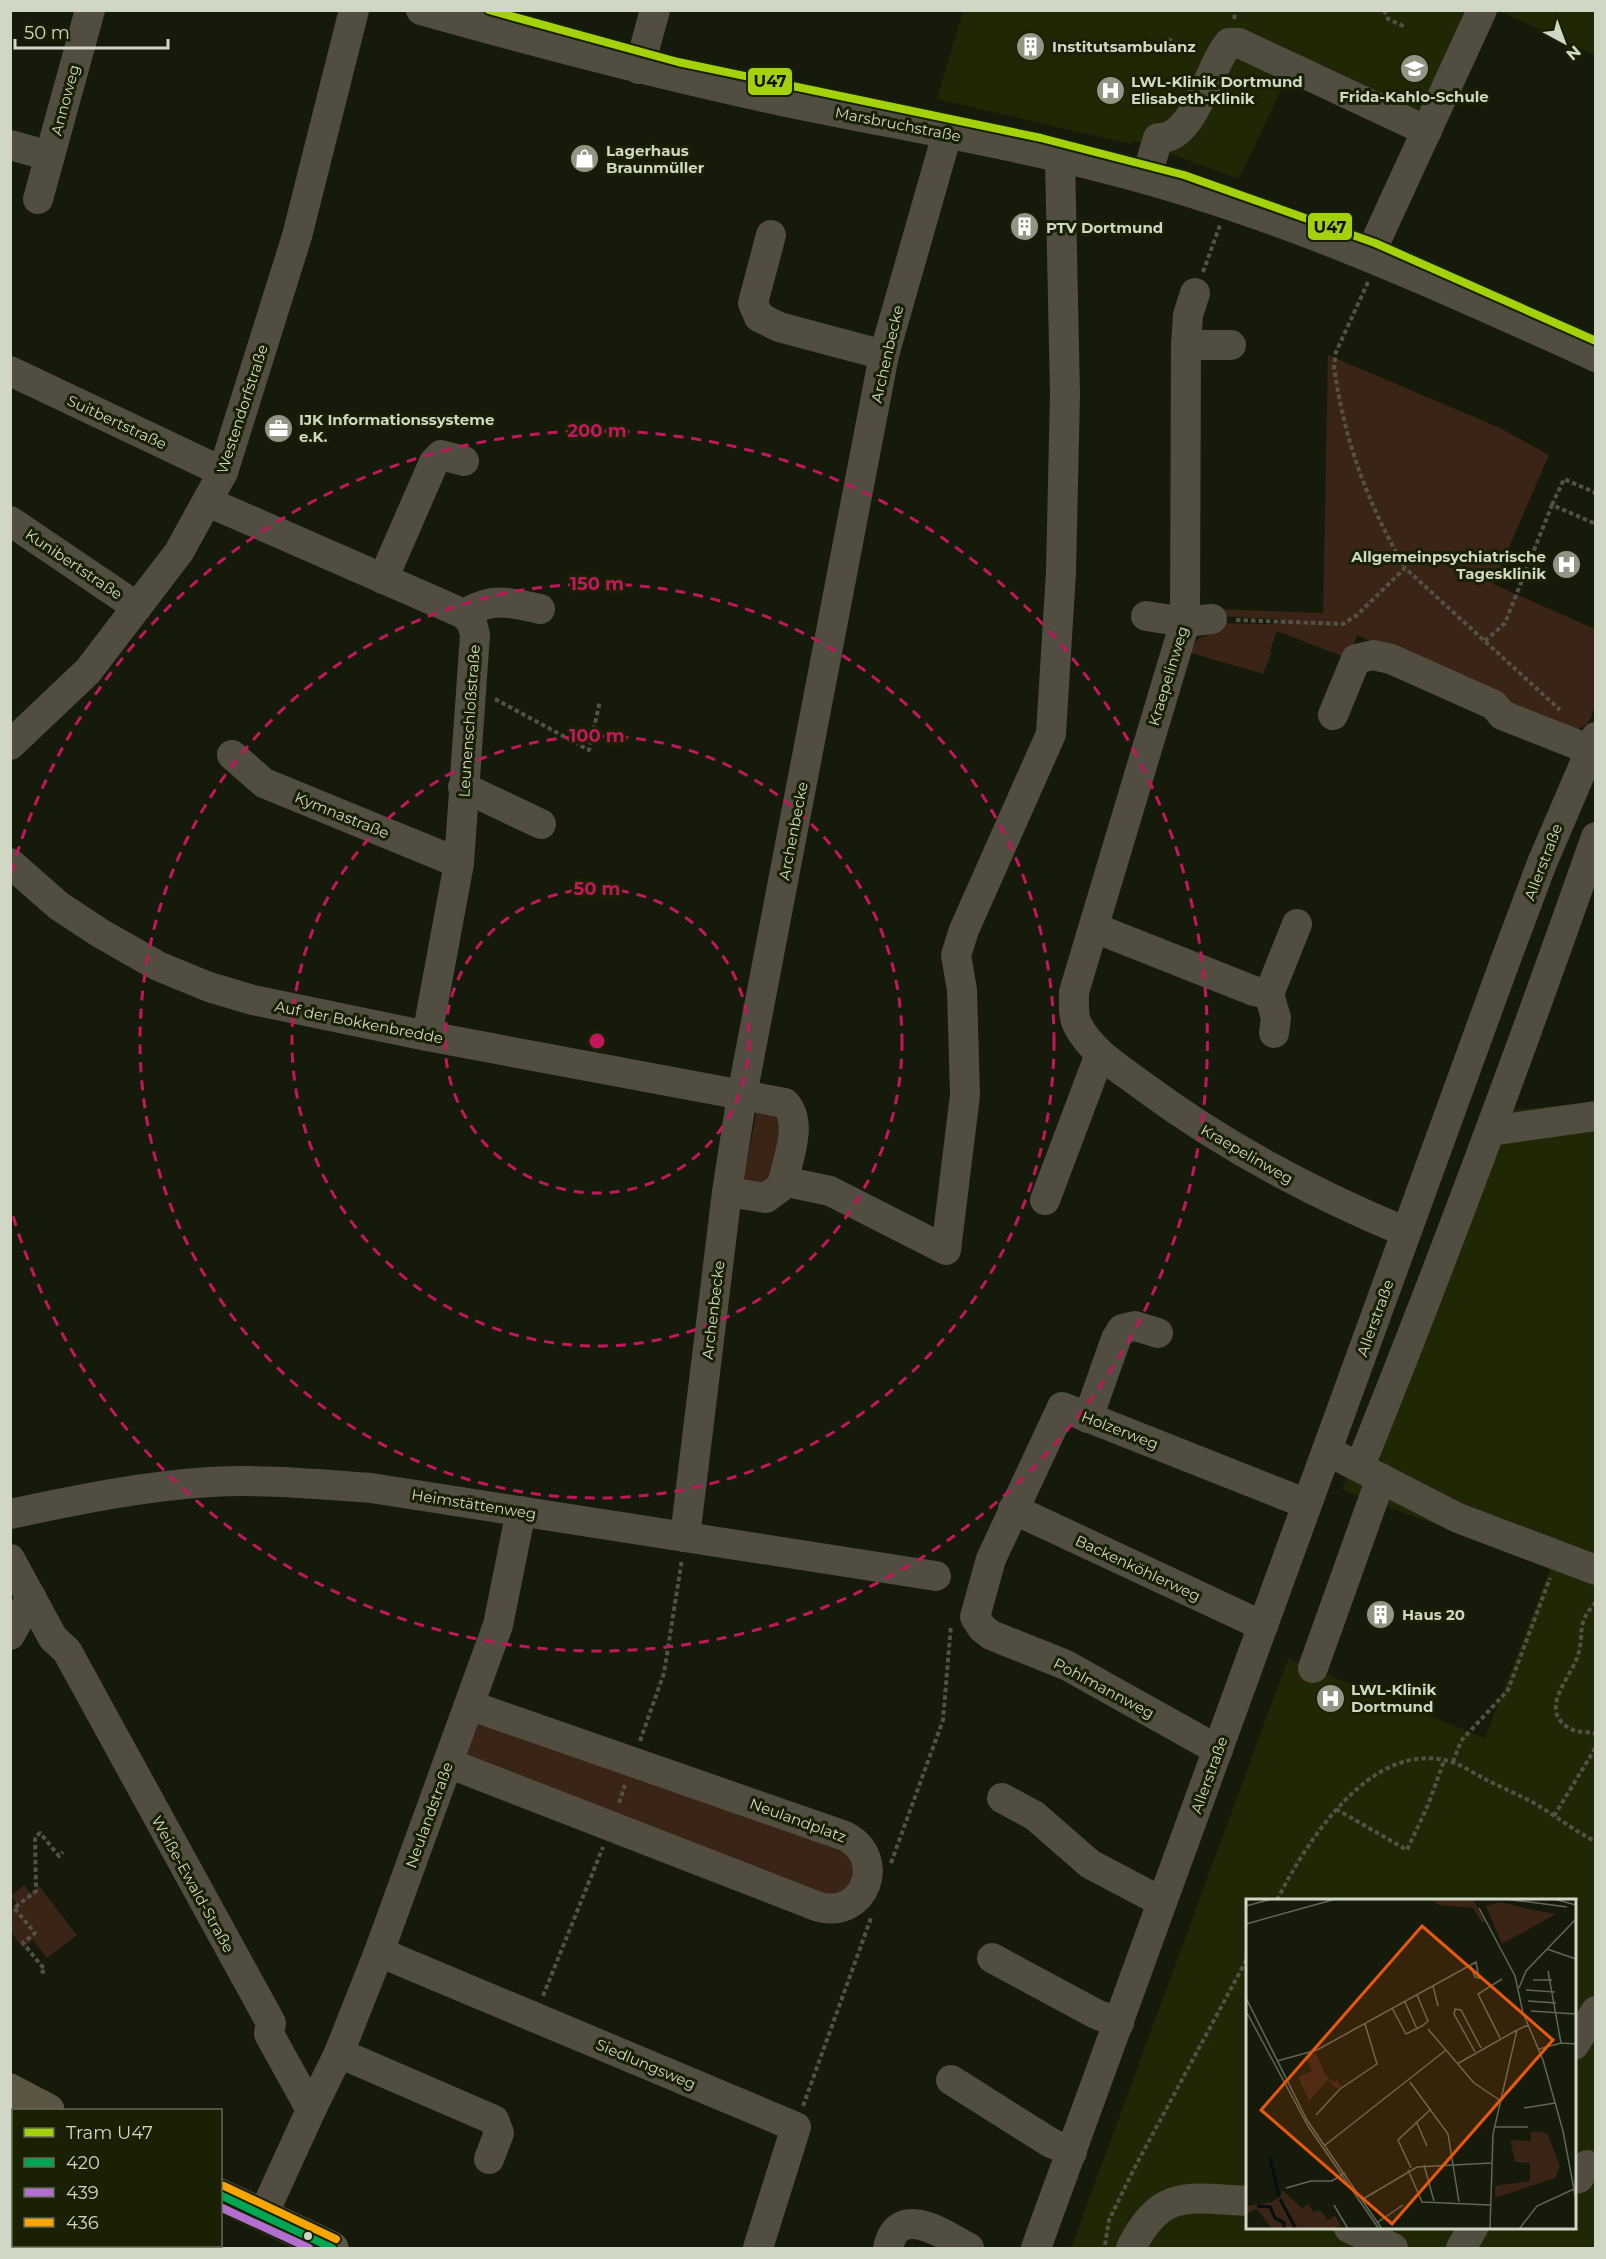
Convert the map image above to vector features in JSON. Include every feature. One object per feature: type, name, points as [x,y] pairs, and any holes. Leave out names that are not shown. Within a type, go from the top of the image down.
[{"type":"main road","points":[[10,2090],[43,2109]]},
{"type":"main road","points":[[222,2196],[332,2248]]},
{"type":"street","name":"Annoweg","points":[[38,199],[90,10]]},
{"type":"street","name":"Westendorfstraße","points":[[10,745],[88,671],[179,552],[223,472],[297,236],[354,10]]},
{"type":"street","name":"Marsbruchstraße","points":[[421,10],[639,69],[1060,158],[1146,179],[1373,257],[1596,357]]},
{"type":"street","points":[[639,69],[655,10]]},
{"type":"street","points":[[1373,257],[1426,131],[1482,10]]},
{"type":"street","points":[[1146,179],[1158,138],[1166,139],[1175,135],[1185,122],[1228,43],[1239,43],[1426,131]]},
{"type":"street","name":"Archenbecke","points":[[685,1537],[727,1192],[742,1095],[884,355],[947,134]]},
{"type":"street","name":"Annoweg","points":[[10,145],[50,156]]},
{"type":"street","points":[[727,1192],[766,1198],[774,1194],[783,1181],[830,1191],[945,1250],[965,1095],[962,990],[956,955],[964,930],[1051,734],[1061,572],[1065,394],[1060,158]]},
{"type":"street","points":[[771,235],[753,303],[759,316],[780,327],[884,355]]},
{"type":"street","name":"Kraepelinweg","points":[[1195,293],[1188,315],[1186,345],[1208,620],[1095,928],[1074,993],[1076,1021],[1088,1041],[1100,1054],[1184,1117],[1253,1161],[1342,1206],[1406,1232]]},
{"type":"street","points":[[1186,345],[1231,345]]},
{"type":"street","name":"Suitbertstraße","points":[[10,371],[223,472]]},
{"type":"street","points":[[383,579],[434,462],[441,455],[464,461]]},
{"type":"street","points":[[208,502],[464,614],[481,604],[502,601],[540,609]]},
{"type":"street","name":"Kunibertstraße","points":[[10,521],[137,607]]},
{"type":"street","name":"Leunenschloßstraße","points":[[427,1036],[459,863],[475,635],[472,622],[464,614]]},
{"type":"street","points":[[1146,616],[1208,620]]},
{"type":"street","points":[[1333,715],[1356,660],[1373,655],[1391,659],[1494,705],[1502,715],[1587,744]]},
{"type":"street","name":"Allerstraße","points":[[1036,2248],[1406,1232],[1587,744]]},
{"type":"street","name":"Kymnastraße","points":[[232,755],[264,783],[459,863]]},
{"type":"street","points":[[464,787],[540,824]]},
{"type":"street","points":[[1314,1668],[1370,1472],[1420,1316],[1490,1131],[1596,837]]},
{"type":"street","name":"Auf der Bokkenbredde","points":[[10,863],[59,906],[158,966],[209,987],[253,1000],[427,1036],[784,1103],[793,1112],[795,1123],[783,1181]]},
{"type":"street","points":[[1274,1032],[1276,1018],[1269,994],[1297,924]]},
{"type":"street","points":[[1095,928],[1254,991],[1269,994]]},
{"type":"street","points":[[1045,1200],[1100,1054]]},
{"type":"street","points":[[1490,1131],[1596,1116]]},
{"type":"street","points":[[1088,1418],[1116,1339],[1122,1329],[1135,1326],[1158,1333]]},
{"type":"street","name":"Holzerweg","points":[[979,1601],[991,1559],[1062,1407],[1307,1504]]},
{"type":"street","points":[[1326,1453],[1370,1472],[1458,1518],[1596,1570]]},
{"type":"street","name":"Heimstättenweg","points":[[10,1514],[84,1498],[210,1482],[286,1482],[371,1488],[936,1576]]},
{"type":"street","name":"Backenköhlerweg","points":[[1013,1509],[1263,1626]]},
{"type":"street","name":"Neulandstraße","points":[[311,2110],[339,2053],[379,1952],[470,1706],[498,1625],[521,1511]]},
{"type":"street","name":"Weiße-Ewald-Straße","points":[[10,1559],[53,1638],[67,1651],[271,2023],[269,2034],[311,2110]]},
{"type":"street","points":[[10,1635],[31,1598]]},
{"type":"street","name":"Pohlmannweg","points":[[979,1601],[975,1617],[978,1624],[991,1635],[1066,1665],[1218,1750]]},
{"type":"street","name":"Neulandplatz","points":[[448,1762],[830,1910],[842,1909],[853,1902],[868,1877],[868,1864],[864,1851],[857,1842],[845,1836],[470,1706]]},
{"type":"street","points":[[1002,1798],[1035,1816],[1090,1863],[1162,1902]]},
{"type":"street","name":"Siedlungsweg","points":[[379,1952],[796,2127]]},
{"type":"street","points":[[992,1958],[1096,2014],[1119,2023]]},
{"type":"street","points":[[1576,2043],[1596,2011]]},
{"type":"street","points":[[339,2053],[494,2120],[499,2133],[489,2159]]},
{"type":"street","points":[[951,2080],[1051,2143],[1072,2152]]},
{"type":"street","points":[[263,2216],[311,2110]]},
{"type":"street","points":[[758,2248],[796,2127]]},
{"type":"street","points":[[1131,2248],[1143,2224],[1167,2204],[1202,2199],[1246,2201]]},
{"type":"street","points":[[888,2248],[893,2236],[906,2224],[920,2223],[969,2248]]},
{"type":"street","points":[[1351,2229],[1393,2248]]},
{"type":"street","points":[[1461,2248],[1472,2229]]},
{"type":"path","points":[[1384,10],[1388,19],[1405,27]]},
{"type":"path","points":[[1168,39],[1217,62]]},
{"type":"path","points":[[1195,293],[1227,205]]},
{"type":"path","points":[[1373,257],[1336,352],[1334,367],[1353,458],[1369,501],[1405,568],[1563,713],[1587,744]]},
{"type":"path","points":[[1485,641],[1505,622],[1563,479],[1596,493]]},
{"type":"path","points":[[1552,505],[1596,524]]},
{"type":"path","points":[[1208,620],[1343,624],[1357,615],[1405,568]]},
{"type":"path","points":[[471,686],[589,750],[600,701]]},
{"type":"path","points":[[534,2017],[611,1826],[664,1673],[685,1537]]},
{"type":"path","points":[[1453,1763],[1461,1741],[1508,1690],[1558,1555]]},
{"type":"path","points":[[1596,1602],[1584,1616],[1577,1657],[1558,1688],[1557,1713],[1563,1724],[1575,1731],[1596,1734]]},
{"type":"path","points":[[888,1872],[942,1720],[952,1617]]},
{"type":"path","points":[[1554,1816],[1596,1747]]},
{"type":"path","points":[[1278,1899],[1336,1809],[1363,1784],[1401,1763],[1424,1759],[1453,1763],[1554,1816],[1569,1828],[1596,1842]]},
{"type":"path","points":[[1336,1809],[1407,1850],[1444,1761]]},
{"type":"path","points":[[41,1973],[45,1970],[23,1943],[35,1933],[14,1908],[36,1891],[35,1837],[40,1833],[59,1856],[63,1852]]},
{"type":"path","points":[[796,2127],[873,1914]]},
{"type":"path","points":[[1105,2248],[1109,2220],[1246,1962]]},
{"type":"shaded area","name":"LWL-Klinik Dortmund Elisabeth-Klinik","points":[[963,11],[1476,11],[1418,138],[1287,77],[1239,179],[1135,141],[1130,144],[937,99]]},
{"type":"shaded area","points":[[1499,11],[1595,11],[1595,55]]},
{"type":"shaded area","points":[[1328,355],[1500,428],[1549,455],[1493,584],[1595,629],[1595,705],[1587,724],[1574,730],[1560,729],[1357,635],[1349,659],[1277,631],[1263,674],[1188,652],[1198,639],[1210,634],[1216,623],[1278,624],[1280,619],[1216,616],[1216,609],[1323,613]]},
{"type":"shaded area","points":[[758,1102],[782,1109],[777,1181],[742,1190]]},
{"type":"shaded area","name":"LWL-Klinik Dortmund","points":[[1595,1102],[1595,2248],[1071,2248],[1288,1659],[1485,1738],[1551,1567],[1342,1490],[1480,1113]]},
{"type":"shaded area","points":[[476,1720],[842,1843],[859,1877],[837,1901],[464,1760]]},
{"type":"shaded area","points":[[24,1885],[30,1893],[39,1886],[77,1935],[47,1958],[33,1940],[23,1948],[11,1932],[11,1909],[17,1904],[11,1896]]},
{"type":"tram line","name":"U47","points":[[489,10],[678,62],[1041,138],[1184,175],[1375,243],[1596,341]]},
{"type":"transit line","name":"436","points":[[224,2186],[336,2239]]},
{"type":"transit line","name":"420","points":[[222,2196],[332,2248]]},
{"type":"transit line","name":"439","points":[[222,2208],[309,2248]]},
{"type":"place","name":"Institutsambulanz","points":[[1031,46]]},
{"type":"place","name":"Frida-Kahlo-Schule","points":[[1414,69]]},
{"type":"place","name":"LWL-Klinik Dortmund Elisabeth-Klinik","points":[[1110,90]]},
{"type":"place","name":"Lagerhaus Braunmüller","points":[[585,159]]},
{"type":"place","name":"PTV Dortmund","points":[[1025,227]]},
{"type":"place","name":"IJK Informationssysteme e.K.","points":[[278,428]]},
{"type":"place","name":"Allgemeinpsychiatrische Tagesklinik","points":[[1567,565]]},
{"type":"place","name":"Haus 20","points":[[1381,1614]]},
{"type":"place","name":"LWL-Klinik Dortmund","points":[[1330,1698]]}]
